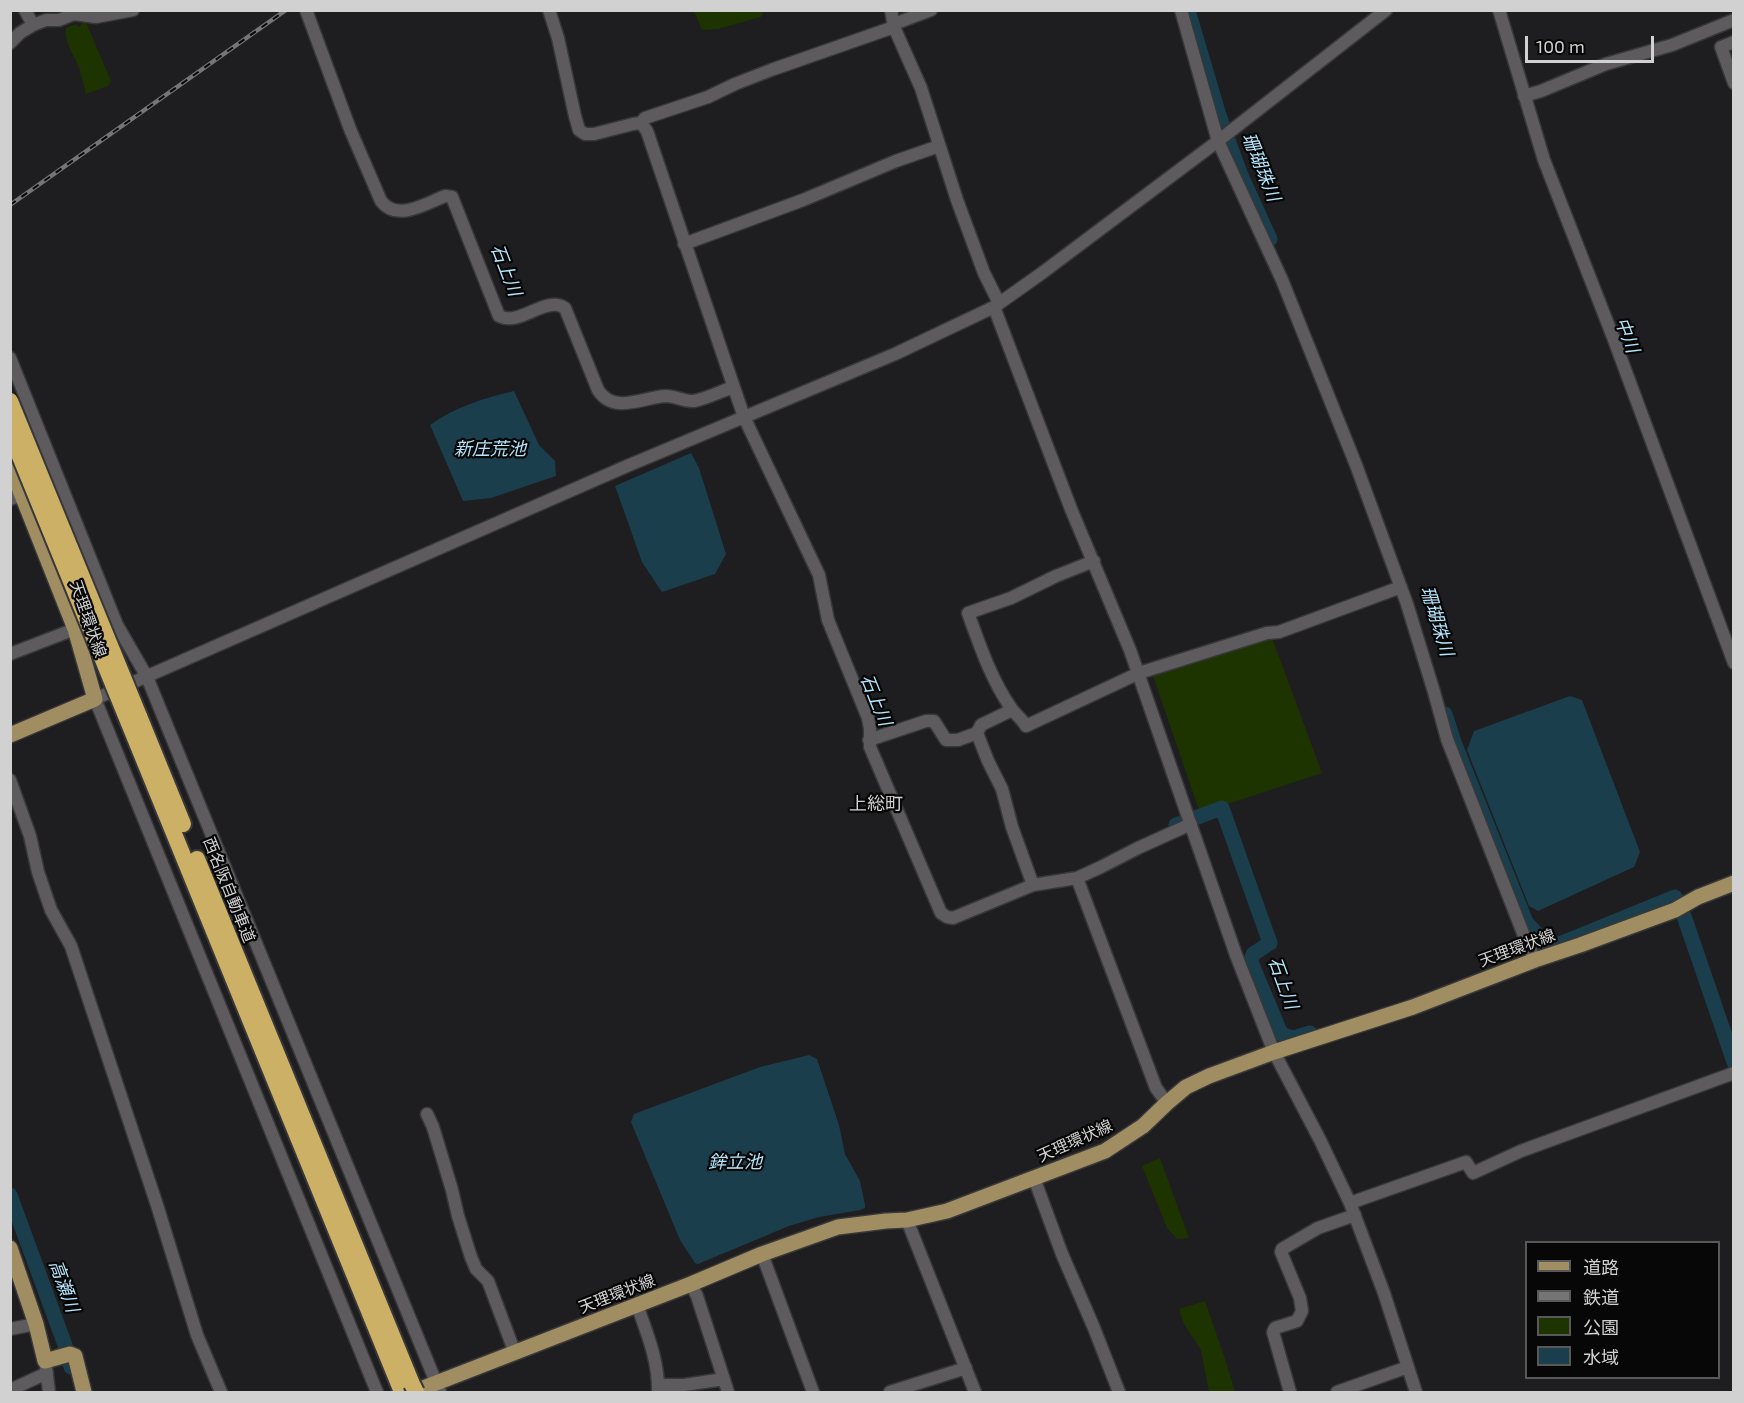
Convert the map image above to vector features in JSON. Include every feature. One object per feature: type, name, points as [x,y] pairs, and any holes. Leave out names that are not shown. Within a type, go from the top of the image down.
[{"type":"highway","name":"西名阪自動車道","points":[[10,401],[133,718]]},
{"type":"highway","name":"西名阪自動車道","points":[[10,432],[133,718],[409,1390]]},
{"type":"main road","name":"天理環状線","points":[[10,465],[15,494],[34,525],[75,629],[95,699]]},
{"type":"main road","points":[[10,735],[95,699]]},
{"type":"main road","name":"天理環状線","points":[[409,1390],[438,1388],[515,1353],[762,1254],[838,1227],[907,1220],[947,1211],[1105,1151],[1143,1126],[1186,1087],[1209,1076],[1413,1006],[1580,945],[1680,907],[1698,897],[1734,883]]},
{"type":"main road","points":[[10,1248],[49,1364],[70,1354],[75,1356],[84,1392]]},
{"type":"street","points":[[25,10],[33,26]]},
{"type":"street","points":[[10,43],[20,33],[46,20],[59,20],[74,14],[96,17],[133,10]]},
{"type":"street","points":[[306,10],[350,129],[381,201],[389,210],[401,212],[445,196],[452,197],[500,316],[508,319],[560,304],[565,308],[598,390],[612,403],[628,403],[667,396],[693,401],[734,387]]},
{"type":"street","points":[[549,10],[558,38],[579,130],[585,134],[641,123],[645,118],[708,97],[753,77],[894,26],[931,10]]},
{"type":"street","points":[[891,10],[894,26],[921,88],[957,200],[1071,509],[1139,673],[1236,955],[1274,1052],[1353,1209],[1384,1293],[1416,1392]]},
{"type":"street","points":[[1181,10],[1218,141],[1282,280],[1356,465],[1401,587],[1434,692],[1446,739],[1535,960]]},
{"type":"street","points":[[377,1392],[95,699],[501,521],[895,354],[997,305],[1218,141],[1386,10]]},
{"type":"street","points":[[1500,10],[1544,160],[1613,337],[1734,663]]},
{"type":"street","points":[[1524,96],[1606,64],[1672,45],[1734,20]]},
{"type":"street","points":[[1734,42],[1721,47],[1734,83]]},
{"type":"street","points":[[641,123],[647,131],[744,417],[819,575],[828,620],[868,718],[870,747],[941,913],[953,918],[1032,882],[1077,878],[1191,824]]},
{"type":"street","points":[[684,244],[939,146]]},
{"type":"street","points":[[10,358],[117,625],[147,677],[438,1388]]},
{"type":"street","points":[[1094,561],[1011,598],[968,613],[988,668],[1012,710],[1026,726],[1139,673],[1267,633],[1279,632],[1401,587]]},
{"type":"street","points":[[10,654],[75,629]]},
{"type":"street","points":[[870,734],[926,720],[934,721],[946,740],[958,740],[977,733],[981,725],[1012,710]]},
{"type":"street","points":[[977,733],[1002,789],[1012,827],[1032,882]]},
{"type":"street","points":[[10,780],[30,836],[38,872],[51,910],[71,946],[157,1205],[197,1335],[222,1392]]},
{"type":"street","points":[[1077,878],[1156,1088],[1167,1103]]},
{"type":"street","points":[[1290,1392],[1273,1332],[1275,1328],[1297,1321],[1302,1311],[1300,1298],[1281,1252],[1282,1249],[1353,1209],[1466,1162],[1473,1173],[1521,1151],[1732,1074]]},
{"type":"street","points":[[427,1114],[433,1127],[471,1257],[476,1269],[488,1281],[515,1353]]},
{"type":"street","points":[[1034,1178],[1062,1254],[1119,1392]]},
{"type":"street","points":[[907,1220],[975,1392]]},
{"type":"street","points":[[762,1254],[813,1392]]},
{"type":"street","points":[[691,1284],[728,1392]]},
{"type":"street","points":[[637,1305],[651,1342],[658,1389],[724,1379]]},
{"type":"street","points":[[10,1329],[36,1324]]},
{"type":"street","points":[[10,1390],[49,1364]]},
{"type":"street","points":[[49,1364],[49,1392]]},
{"type":"street","points":[[1336,1392],[1408,1367]]},
{"type":"street","points":[[890,1392],[966,1368]]},
{"type":"green space","points":[[694,11],[762,11],[761,17],[718,29],[702,30]]},
{"type":"green space","points":[[85,20],[111,81],[108,86],[86,94],[78,65],[66,38],[66,28],[76,24],[79,27]]},
{"type":"green space","points":[[1271,635],[1322,773],[1200,813],[1152,673]]},
{"type":"green space","points":[[1160,1158],[1189,1238],[1177,1239],[1167,1228],[1142,1166]]},
{"type":"green space","points":[[1205,1301],[1235,1392],[1209,1392],[1201,1350],[1184,1324],[1179,1309]]},
{"type":"water","name":"新庄荒池","points":[[514,391],[539,445],[555,461],[556,476],[491,498],[463,501],[430,425],[470,404]]},
{"type":"water","points":[[691,453],[699,468],[726,554],[715,574],[662,592],[642,562],[615,486]]},
{"type":"water","points":[[1570,696],[1582,700],[1640,852],[1634,867],[1538,911],[1529,906],[1467,750],[1474,731]]},
{"type":"water","name":"鉾立池","points":[[809,1055],[817,1059],[839,1125],[845,1154],[860,1181],[865,1208],[819,1217],[789,1226],[698,1264],[695,1263],[680,1240],[631,1122],[634,1114],[760,1067]]},
{"type":"waterway","name":"珊瑚珠川","points":[[1188,10],[1219,115],[1240,173],[1270,239]]},
{"type":"waterway","name":"珊瑚珠川","points":[[1445,714],[1526,922],[1550,948]]},
{"type":"waterway","name":"石上川","points":[[1176,825],[1222,808],[1270,943],[1253,954],[1251,962],[1281,1034],[1293,1038],[1310,1033]]},
{"type":"waterway","name":"珊瑚珠川","points":[[1545,950],[1675,897],[1684,916],[1734,1062]]},
{"type":"waterway","name":"高瀬川","points":[[10,1195],[71,1367]]},
{"type":"railway","points":[[10,205],[286,10]]},
{"type":"district","name":"上総町","points":[[876,804]]},
{"type":"water label","name":"中川","points":[[1627,335]]}]
